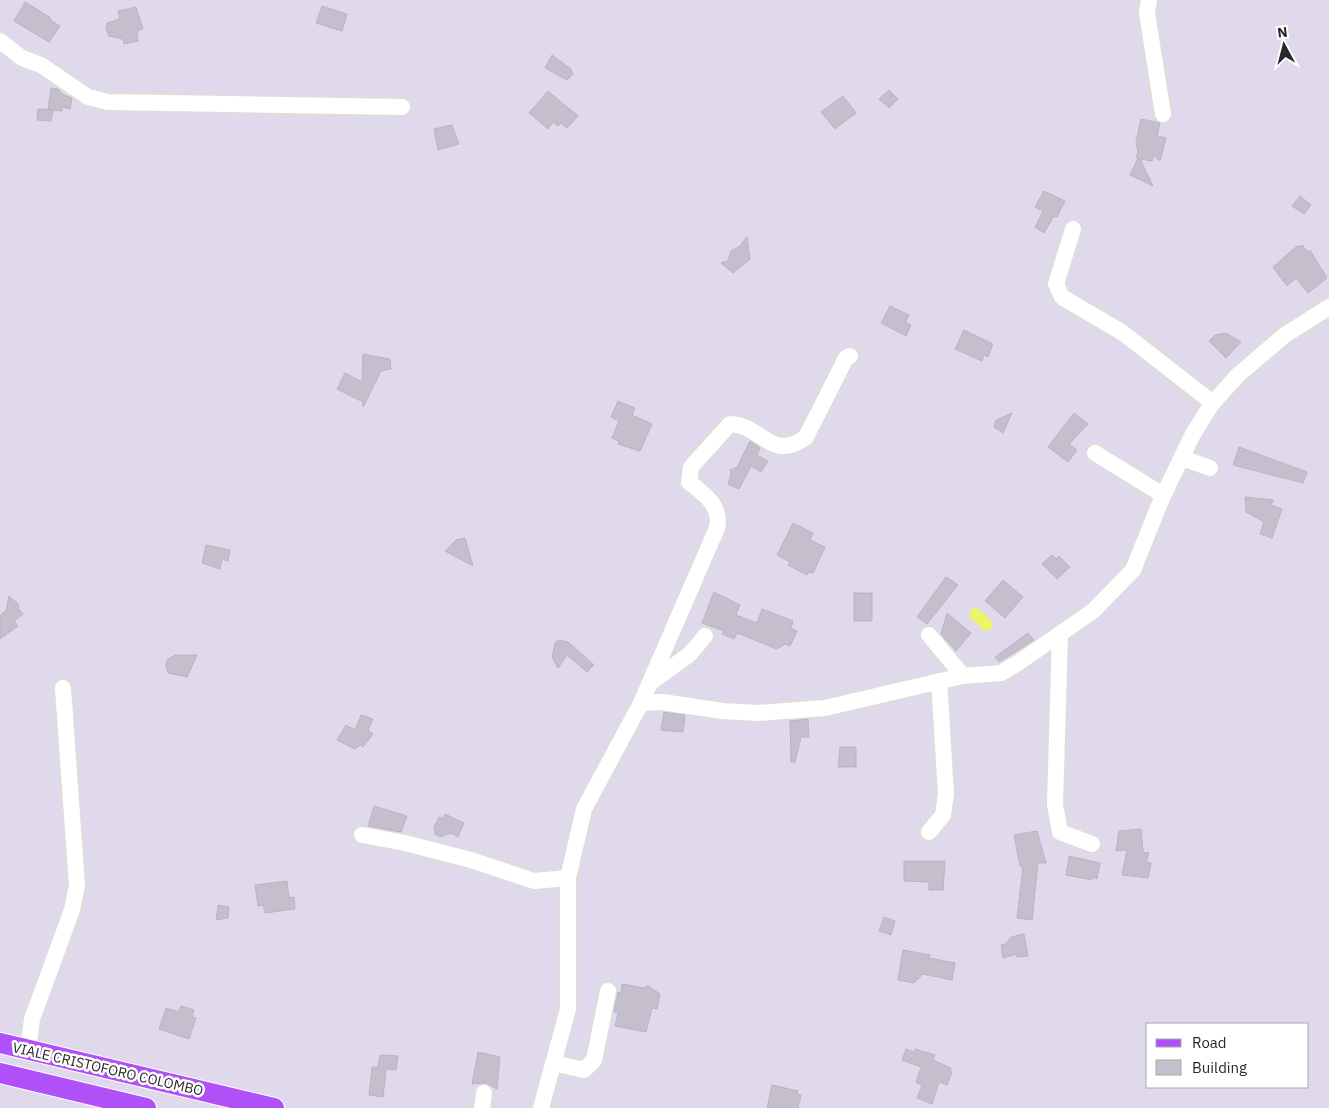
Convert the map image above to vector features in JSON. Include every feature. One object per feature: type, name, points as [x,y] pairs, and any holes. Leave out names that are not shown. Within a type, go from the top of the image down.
[{"type":"main road","name":"VIALE CRISTOFORO COLOMBO","points":[[0,1043],[274,1108]]},
{"type":"main road","name":"VIALE CRISTOFORO COLOMBO","points":[[0,1073],[146,1108]]},
{"type":"street","points":[[1149,0],[1147,13],[1163,114]]},
{"type":"street","points":[[0,41],[22,58],[41,64],[88,97],[108,102],[402,107]]},
{"type":"street","points":[[1073,229],[1056,284],[1062,297],[1123,333],[1213,403]]},
{"type":"street","points":[[642,702],[662,702],[723,711],[758,713],[825,708],[963,676],[1001,673],[1093,611],[1134,570],[1163,496],[1193,434],[1213,403],[1238,375],[1285,335],[1329,307]]},
{"type":"street","points":[[541,1108],[568,1009],[568,878],[584,809],[642,702],[718,528],[719,519],[711,500],[689,482],[691,467],[730,424],[744,427],[784,448],[795,445],[806,437],[846,358],[850,356]]},
{"type":"street","points":[[1095,453],[1163,496]]},
{"type":"street","points":[[1182,458],[1210,468]]},
{"type":"street","points":[[1060,634],[1055,805],[1060,832],[1092,844]]},
{"type":"street","points":[[929,635],[963,676]]},
{"type":"street","points":[[649,683],[690,654],[705,636]]},
{"type":"street","points":[[929,832],[943,815],[946,794],[939,681]]},
{"type":"street","points":[[28,1050],[32,1018],[72,910],[77,885],[63,688]]},
{"type":"street","points":[[362,836],[405,843],[471,860],[534,880],[568,878]]},
{"type":"street","points":[[553,1064],[584,1070],[594,1060],[608,992]]},
{"type":"shaded area","points":[[974,608],[991,621],[993,626],[990,630],[984,630],[970,618],[970,612]]},
{"type":"building","points":[[25,2],[51,18],[50,20],[60,26],[49,42],[14,21]]},
{"type":"building","points":[[322,6],[347,14],[342,31],[316,23]]},
{"type":"building","points":[[136,7],[143,29],[137,31],[138,41],[124,44],[123,39],[109,36],[106,29],[107,23],[120,19],[118,11]]},
{"type":"building","points":[[552,55],[571,69],[573,74],[567,80],[545,68]]},
{"type":"building","points":[[51,88],[58,89],[64,95],[72,98],[70,109],[62,107],[62,111],[48,110]]},
{"type":"building","points":[[889,90],[898,99],[889,108],[879,99]]},
{"type":"building","points":[[548,91],[578,116],[567,128],[561,123],[558,126],[553,122],[548,129],[529,113]]},
{"type":"building","points":[[843,96],[856,113],[835,129],[821,112]]},
{"type":"building","points":[[38,109],[53,110],[51,121],[37,120]]},
{"type":"building","points":[[1141,119],[1160,123],[1157,136],[1166,138],[1160,161],[1153,155],[1152,161],[1140,159],[1153,186],[1130,175],[1138,158],[1136,157],[1138,152],[1136,142]]},
{"type":"building","points":[[452,125],[459,144],[438,150],[434,129]]},
{"type":"building","points":[[1044,191],[1065,201],[1057,217],[1054,216],[1044,233],[1035,227],[1043,211],[1035,207]]},
{"type":"building","points":[[1300,196],[1311,205],[1304,214],[1292,206]]},
{"type":"building","points":[[747,237],[750,259],[733,273],[721,263],[728,261],[731,251],[740,246]]},
{"type":"building","points":[[1302,245],[1308,252],[1310,250],[1327,278],[1308,293],[1296,278],[1287,286],[1273,267],[1297,246]]},
{"type":"building","points":[[890,306],[909,315],[905,322],[911,325],[906,336],[881,323]]},
{"type":"building","points":[[964,330],[993,344],[988,357],[984,355],[982,361],[955,349]]},
{"type":"building","points":[[1226,333],[1241,342],[1226,358],[1209,341],[1215,335]]},
{"type":"building","points":[[363,354],[390,359],[391,369],[381,371],[363,407],[363,402],[337,389],[345,373],[362,382]]},
{"type":"building","points":[[618,401],[635,408],[632,415],[652,424],[640,451],[618,444],[619,441],[612,438],[619,421],[611,417]]},
{"type":"building","points":[[1012,413],[1003,433],[994,427],[996,420]]},
{"type":"building","points":[[1074,413],[1088,424],[1069,444],[1077,450],[1068,462],[1048,447]]},
{"type":"building","points":[[750,441],[760,448],[757,455],[768,461],[761,472],[751,466],[739,489],[728,484],[731,474],[730,470],[737,467]]},
{"type":"building","points":[[1239,447],[1307,472],[1303,483],[1233,465]]},
{"type":"building","points":[[1245,497],[1273,500],[1271,505],[1282,509],[1272,538],[1260,534],[1264,522],[1246,512]]},
{"type":"building","points":[[793,523],[813,533],[810,540],[825,547],[813,573],[808,572],[807,575],[788,565],[790,562],[777,555]]},
{"type":"building","points":[[465,538],[473,566],[445,551],[456,540]]},
{"type":"building","points":[[206,545],[230,550],[228,561],[222,559],[220,569],[202,563]]},
{"type":"building","points":[[1052,555],[1057,559],[1059,556],[1070,567],[1057,579],[1042,564]]},
{"type":"building","points":[[946,577],[958,585],[927,624],[917,617]]},
{"type":"building","points":[[1003,580],[1023,597],[1005,618],[985,601]]},
{"type":"building","points":[[714,592],[740,605],[736,615],[757,623],[762,609],[793,621],[791,628],[797,631],[790,646],[785,644],[777,649],[737,633],[734,639],[722,634],[724,631],[702,623]]},
{"type":"building","points":[[854,593],[872,593],[872,621],[854,621]]},
{"type":"building","points":[[9,596],[19,605],[18,608],[23,614],[14,621],[18,626],[0,639],[0,616],[6,610]]},
{"type":"building","points":[[947,613],[971,633],[956,651],[941,634]]},
{"type":"building","points":[[1028,633],[1034,640],[999,662],[995,657]]},
{"type":"building","points":[[559,640],[568,642],[594,665],[587,672],[567,655],[558,668],[552,657],[555,643]]},
{"type":"building","points":[[175,655],[197,655],[187,677],[168,673],[166,667],[167,660]]},
{"type":"building","points":[[664,712],[685,715],[683,732],[661,730]]},
{"type":"building","points":[[361,715],[373,719],[368,730],[373,734],[363,747],[360,745],[355,749],[337,740],[346,725],[355,730]]},
{"type":"building","points":[[808,719],[809,737],[801,737],[795,762],[791,762],[790,721]]},
{"type":"building","points":[[840,747],[856,747],[856,767],[838,767]]},
{"type":"building","points":[[374,806],[407,816],[401,832],[368,826]]},
{"type":"building","points":[[445,814],[464,823],[458,837],[451,833],[440,837],[435,834],[434,827],[439,817],[443,819]]},
{"type":"building","points":[[1141,829],[1143,852],[1149,853],[1146,862],[1151,863],[1148,878],[1122,875],[1127,850],[1116,851],[1119,831]]},
{"type":"building","points":[[1037,831],[1046,863],[1038,863],[1032,920],[1017,918],[1023,867],[1020,866],[1014,835]]},
{"type":"building","points":[[1069,856],[1100,863],[1097,879],[1093,877],[1092,880],[1066,875]]},
{"type":"building","points":[[904,861],[945,861],[943,890],[929,890],[929,882],[904,881]]},
{"type":"building","points":[[287,881],[289,898],[294,897],[295,909],[265,913],[263,905],[258,906],[255,885]]},
{"type":"building","points":[[218,905],[229,907],[228,918],[216,920]]},
{"type":"building","points":[[884,917],[895,921],[891,935],[879,931]]},
{"type":"building","points":[[1024,934],[1028,956],[1017,957],[1017,954],[1003,958],[1001,945],[1006,944],[1011,937]]},
{"type":"building","points":[[903,950],[930,955],[929,958],[955,963],[952,980],[923,974],[914,983],[898,980]]},
{"type":"building","points":[[622,984],[645,988],[647,985],[660,994],[657,1009],[652,1008],[646,1032],[615,1026],[618,1013],[614,1012],[618,992],[621,993]]},
{"type":"building","points":[[181,1006],[194,1010],[192,1017],[196,1018],[189,1039],[159,1029],[166,1008],[179,1012]]},
{"type":"building","points":[[906,1049],[914,1052],[915,1049],[935,1055],[933,1060],[951,1068],[950,1071],[952,1072],[947,1085],[939,1082],[932,1104],[917,1098],[922,1086],[916,1082],[921,1067],[902,1060]]},
{"type":"building","points":[[478,1052],[500,1057],[497,1089],[486,1083],[472,1084]]},
{"type":"building","points":[[380,1055],[398,1056],[396,1070],[386,1069],[383,1097],[369,1095],[372,1067],[378,1067]]},
{"type":"building","points":[[772,1085],[798,1091],[797,1094],[801,1095],[798,1108],[767,1108]]}]
